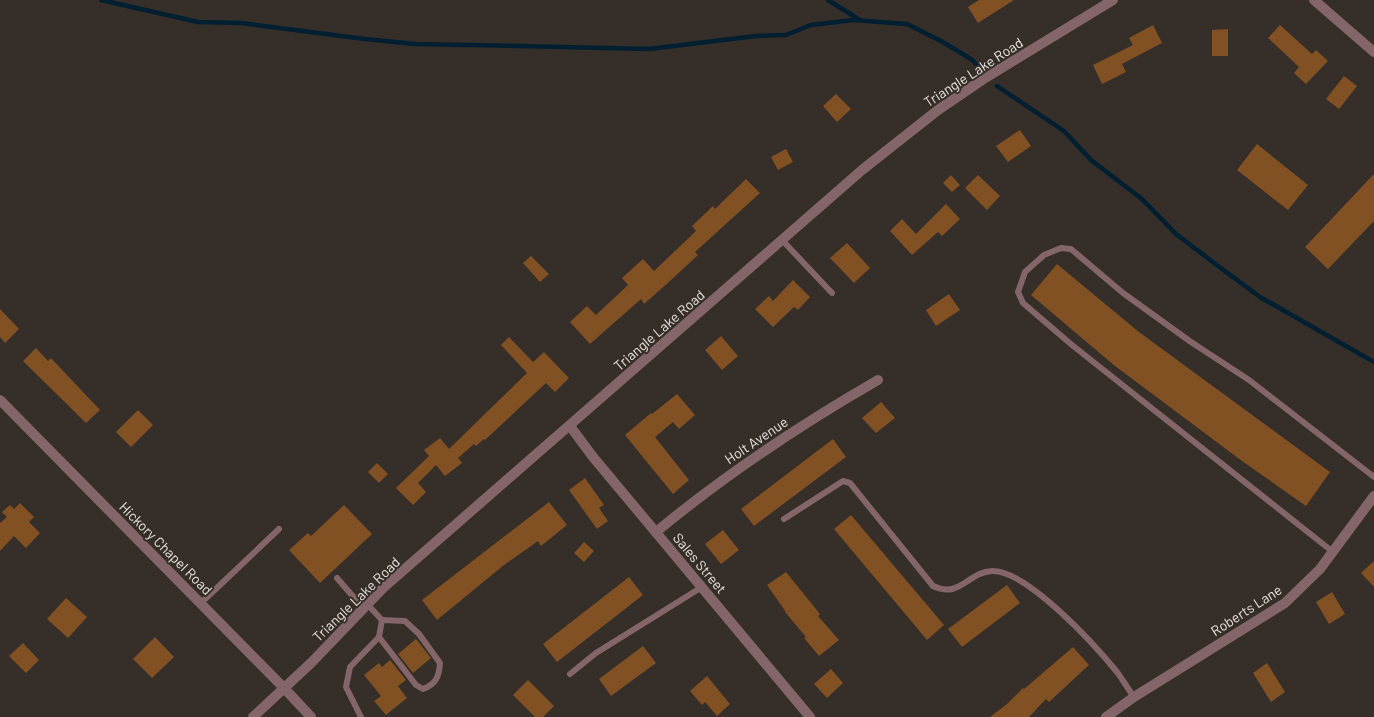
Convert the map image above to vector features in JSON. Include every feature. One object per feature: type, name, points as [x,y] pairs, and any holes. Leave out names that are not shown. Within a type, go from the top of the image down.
[{"type":"street","name":"Triangle Lake Road","points":[[253,717],[382,588],[862,170],[938,110],[982,80],[1112,0]]},
{"type":"street","points":[[1314,0],[1374,52]]},
{"type":"street","name":"Holt Avenue","points":[[656,532],[697,498],[775,443],[878,380]]},
{"type":"street","name":"Hickory Chapel Road","points":[[0,400],[311,717]]},
{"type":"street","name":"Sales Street","points":[[570,426],[593,457],[810,717]]},
{"type":"street","name":"Roberts Lane","points":[[1106,717],[1134,697],[1285,603],[1320,569],[1374,496]]},
{"type":"lane","points":[[782,240],[832,293]]},
{"type":"lane","points":[[1333,552],[1023,304],[1018,292],[1025,272],[1044,255],[1061,248],[1071,249],[1123,293],[1191,342],[1249,380],[1374,477]]},
{"type":"lane","points":[[784,519],[844,480],[850,483],[933,586],[940,590],[950,591],[978,575],[991,571],[1013,577],[1037,592],[1080,631],[1117,672],[1134,697]]},
{"type":"lane","points":[[201,603],[279,529]]},
{"type":"lane","points":[[337,578],[382,620],[405,621],[419,634],[440,663],[437,680],[432,686],[422,689],[416,685],[379,637]]},
{"type":"lane","points":[[570,674],[596,653],[702,587]]},
{"type":"lane","points":[[361,717],[346,687],[350,667],[379,637],[382,620]]},
{"type":"building","points":[[979,0],[1014,0],[978,23],[968,7]]},
{"type":"building","points":[[1153,25],[1162,43],[1122,64],[1126,72],[1102,84],[1093,65],[1133,45],[1129,38]]},
{"type":"building","points":[[1280,25],[1312,54],[1316,50],[1328,61],[1306,84],[1294,73],[1299,67],[1268,38]]},
{"type":"building","points":[[1228,29],[1228,56],[1212,56],[1212,30]]},
{"type":"building","points":[[1344,76],[1357,86],[1339,109],[1326,99]]},
{"type":"building","points":[[836,94],[851,109],[837,122],[823,106]]},
{"type":"building","points":[[1020,130],[1031,146],[1008,162],[996,146]]},
{"type":"building","points":[[1257,144],[1308,185],[1288,210],[1237,170]]},
{"type":"building","points":[[786,149],[793,162],[778,170],[771,157]]},
{"type":"building","points":[[1374,174],[1374,221],[1328,269],[1305,247]]},
{"type":"building","points":[[951,175],[960,185],[952,192],[943,183]]},
{"type":"building","points":[[978,175],[1000,196],[987,210],[965,188]]},
{"type":"building","points":[[746,179],[760,193],[695,252],[698,255],[670,281],[644,304],[641,299],[590,344],[570,322],[587,306],[596,315],[628,285],[622,278],[643,259],[654,271],[696,231],[692,226],[713,206],[715,209]]},
{"type":"building","points":[[946,204],[960,219],[942,236],[938,232],[912,255],[890,231],[902,219],[916,234]]},
{"type":"building","points":[[847,243],[870,268],[854,283],[830,258]]},
{"type":"building","points":[[531,256],[549,274],[540,282],[523,263]]},
{"type":"building","points":[[1057,264],[1139,332],[1330,472],[1306,506],[1242,461],[1115,366],[1031,295]]},
{"type":"building","points":[[793,280],[810,297],[798,310],[794,307],[773,327],[755,309],[769,296],[773,301]]},
{"type":"building","points":[[949,294],[960,310],[936,326],[926,310]]},
{"type":"building","points":[[0,309],[19,329],[5,343],[0,337]]},
{"type":"building","points":[[721,336],[738,356],[722,370],[705,350]]},
{"type":"building","points":[[509,337],[533,362],[544,352],[569,378],[555,392],[546,383],[485,440],[476,446],[474,444],[458,458],[462,463],[445,476],[436,465],[418,483],[426,492],[413,505],[396,488],[429,456],[424,450],[440,438],[449,449],[527,373],[501,345]]},
{"type":"building","points":[[36,348],[48,361],[51,358],[100,410],[86,423],[23,361]]},
{"type":"building","points":[[677,394],[695,415],[679,429],[673,422],[655,437],[689,480],[673,494],[625,435]]},
{"type":"building","points":[[881,402],[895,418],[876,433],[862,418]]},
{"type":"building","points":[[138,410],[153,425],[131,447],[116,432]]},
{"type":"building","points":[[833,439],[846,457],[754,526],[741,509]]},
{"type":"building","points":[[377,463],[388,474],[379,483],[368,472]]},
{"type":"building","points":[[585,478],[604,505],[599,508],[608,521],[597,529],[569,490]]},
{"type":"building","points":[[549,502],[567,525],[541,546],[538,541],[504,565],[437,620],[422,600]]},
{"type":"building","points":[[20,503],[34,517],[29,522],[40,533],[26,548],[14,536],[0,551],[0,523],[7,517],[2,512],[10,505],[14,509]]},
{"type":"building","points":[[344,505],[372,534],[320,583],[289,550],[308,533],[311,536]]},
{"type":"building","points":[[851,515],[944,625],[927,640],[834,529]]},
{"type":"building","points":[[723,530],[739,550],[721,564],[705,544]]},
{"type":"building","points":[[584,542],[594,551],[584,562],[574,553]]},
{"type":"building","points":[[1374,561],[1374,587],[1361,573]]},
{"type":"building","points":[[786,572],[820,614],[818,616],[839,640],[819,656],[767,585]]},
{"type":"building","points":[[629,577],[643,595],[557,662],[543,644]]},
{"type":"building","points":[[1007,585],[1020,603],[962,647],[948,629]]},
{"type":"building","points":[[1332,592],[1345,614],[1329,624],[1316,602]]},
{"type":"building","points":[[66,598],[87,617],[68,638],[47,619]]},
{"type":"building","points":[[155,637],[174,657],[152,678],[133,659]]},
{"type":"building","points":[[416,639],[431,658],[413,673],[398,654]]},
{"type":"building","points":[[23,643],[39,660],[26,673],[9,656]]},
{"type":"building","points":[[643,646],[656,663],[611,696],[599,679]]},
{"type":"building","points":[[1073,647],[1089,665],[1049,702],[1046,699],[1029,717],[990,717],[1007,704],[1023,688]]},
{"type":"building","points":[[390,660],[406,680],[398,686],[407,698],[386,715],[374,701],[381,696],[364,675],[379,663],[382,667]]},
{"type":"building","points":[[1267,663],[1285,692],[1271,702],[1253,673]]},
{"type":"building","points":[[831,669],[843,683],[827,698],[814,684]]},
{"type":"building","points":[[707,676],[730,704],[717,716],[705,702],[702,705],[690,691]]},
{"type":"building","points":[[528,680],[554,706],[543,717],[535,717],[513,695]]},
{"type":"waterway","points":[[101,0],[198,22],[241,23],[415,44],[649,49],[756,36],[786,35],[811,25],[853,20],[907,24],[941,41],[971,59],[979,67]]},
{"type":"waterway","points":[[828,0],[860,20]]},
{"type":"waterway","points":[[997,86],[1064,131],[1091,160],[1142,199],[1176,234],[1260,297],[1374,362]]}]
